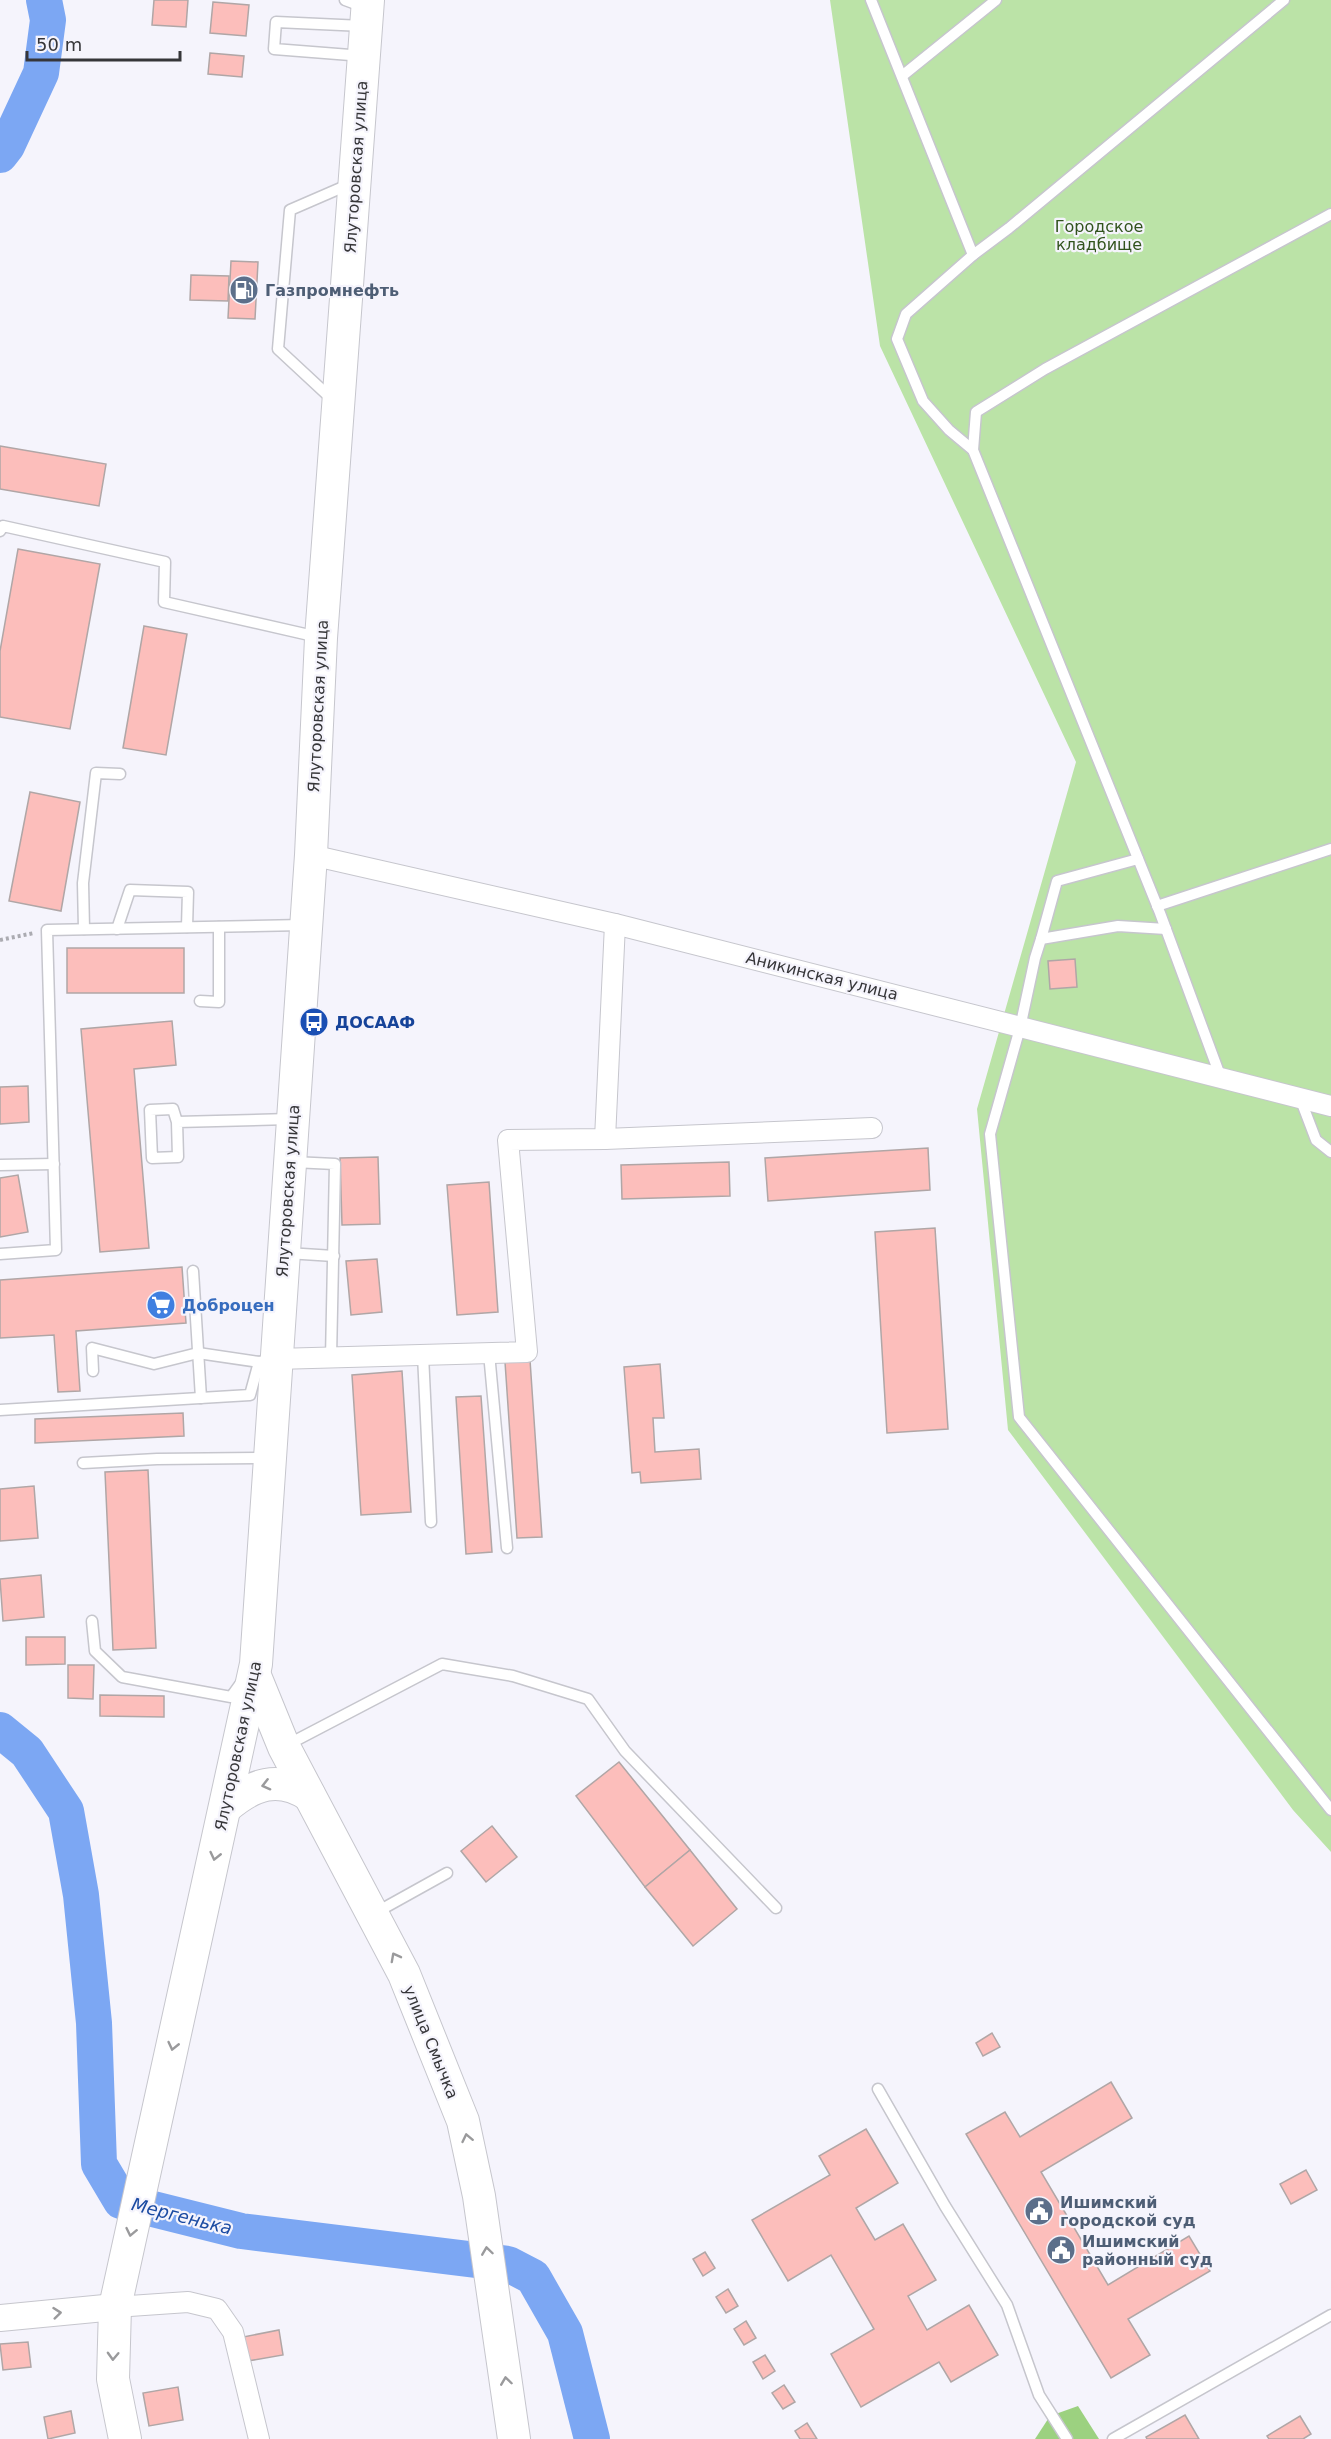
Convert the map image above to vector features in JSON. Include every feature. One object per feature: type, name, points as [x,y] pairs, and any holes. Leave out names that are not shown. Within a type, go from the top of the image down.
[{"type":"main road","name":"Ялуторовская улица","points":[[125,2439],[113,2379],[118,2292],[256,1670],[270,1458],[267,1361],[283,1253],[293,1119],[311,855],[321,638],[355,181],[362,18]]},
{"type":"main road","name":"улица Смычка","points":[[256,1670],[284,1746],[404,1974],[463,2121],[479,2196],[514,2439]]},
{"type":"main road","points":[[226,1807],[257,1787],[275,1782],[288,1784],[309,1795]]},
{"type":"street","name":"Аникинская улица","points":[[311,855],[615,924],[1331,1106]]},
{"type":"street","points":[[605,1139],[615,924]]},
{"type":"street","points":[[267,1361],[527,1352],[508,1140],[605,1139],[872,1128]]},
{"type":"street","points":[[0,2318],[118,2292],[188,2302],[217,2309],[233,2332],[259,2439]]},
{"type":"lane","points":[[871,0],[974,255]]},
{"type":"lane","points":[[902,76],[996,0]]},
{"type":"lane","points":[[973,450],[949,430],[923,401],[897,339],[906,314],[974,255],[1284,0]]},
{"type":"lane","points":[[362,18],[274,49],[276,22],[362,18]]},
{"type":"lane","points":[[338,405],[278,349],[290,210],[355,181]]},
{"type":"lane","points":[[1221,1078],[1166,928],[973,450],[976,412],[1045,369],[1331,214]]},
{"type":"lane","points":[[0,531],[3,526],[165,562],[164,602],[321,638]]},
{"type":"lane","points":[[84,929],[83,883],[96,773],[120,774]]},
{"type":"lane","points":[[1157,906],[1331,849]]},
{"type":"lane","points":[[1138,859],[1057,881],[1035,958],[1020,1028],[990,1134],[1019,1417],[1331,1810]]},
{"type":"lane","points":[[117,929],[130,890],[189,892],[187,927]]},
{"type":"lane","points":[[0,1254],[56,1250],[47,930],[306,925]]},
{"type":"lane","points":[[1041,939],[1118,926],[1166,928]]},
{"type":"lane","points":[[200,1001],[219,1002],[219,927]]},
{"type":"lane","points":[[1300,1098],[1316,1140],[1331,1152]]},
{"type":"lane","points":[[173,1109],[177,1122],[178,1157],[152,1158],[150,1110],[173,1109]]},
{"type":"lane","points":[[177,1122],[293,1119]]},
{"type":"lane","points":[[290,1161],[335,1164],[331,1358]]},
{"type":"lane","points":[[0,1165],[54,1164]]},
{"type":"lane","points":[[283,1253],[333,1256]]},
{"type":"lane","points":[[193,1270],[201,1398]]},
{"type":"lane","points":[[0,1410],[250,1395],[267,1361],[198,1353],[154,1364],[92,1348],[93,1371]]},
{"type":"lane","points":[[489,1353],[507,1548]]},
{"type":"lane","points":[[423,1355],[431,1522]]},
{"type":"lane","points":[[83,1463],[157,1459],[270,1458]]},
{"type":"lane","points":[[92,1621],[94,1651],[122,1677],[231,1697],[256,1670]]},
{"type":"lane","points":[[284,1746],[442,1664],[513,1676],[588,1700],[625,1751],[776,1908]]},
{"type":"lane","points":[[372,1915],[447,1873]]},
{"type":"lane","points":[[878,2089],[945,2206],[1007,2305],[1039,2395],[1067,2439]]},
{"type":"lane","points":[[1113,2439],[1331,2314]]},
{"type":"path","points":[[0,940],[47,930]]},
{"type":"green space","name":"Городское кладбище","points":[[830,0],[1331,0],[1331,1852],[1293,1810],[1008,1430],[977,1109],[1076,762],[880,346]]},
{"type":"green space","points":[[1078,2406],[1099,2439],[1035,2439],[1050,2416]]},
{"type":"building","points":[[154,0],[188,0],[186,27],[152,25]]},
{"type":"building","points":[[213,2],[249,5],[246,36],[210,33]]},
{"type":"building","points":[[210,53],[244,56],[242,77],[208,74]]},
{"type":"building","points":[[231,261],[258,262],[255,319],[228,318]]},
{"type":"building","points":[[191,275],[229,276],[228,301],[190,300]]},
{"type":"building","points":[[0,446],[106,464],[99,506],[0,489]]},
{"type":"building","points":[[18,549],[100,564],[70,729],[0,717],[0,651]]},
{"type":"building","points":[[144,626],[187,634],[166,755],[123,748]]},
{"type":"building","points":[[30,792],[80,802],[61,911],[9,901]]},
{"type":"building","points":[[67,948],[184,948],[184,993],[67,993]]},
{"type":"building","points":[[1075,959],[1077,987],[1050,989],[1048,961]]},
{"type":"building","points":[[172,1021],[176,1065],[134,1069],[149,1248],[100,1252],[81,1029]]},
{"type":"building","points":[[28,1086],[29,1122],[0,1124],[0,1087]]},
{"type":"building","points":[[928,1148],[930,1190],[768,1201],[765,1158]]},
{"type":"building","points":[[378,1157],[380,1224],[342,1225],[340,1158]]},
{"type":"building","points":[[729,1162],[730,1196],[622,1199],[621,1165]]},
{"type":"building","points":[[18,1175],[28,1232],[0,1237],[0,1178]]},
{"type":"building","points":[[489,1182],[498,1312],[457,1315],[447,1185]]},
{"type":"building","points":[[935,1228],[948,1429],[887,1433],[875,1232]]},
{"type":"building","points":[[377,1259],[382,1312],[351,1315],[346,1261]]},
{"type":"building","points":[[182,1267],[186,1323],[76,1331],[80,1391],[58,1392],[54,1335],[0,1338],[0,1280]]},
{"type":"building","points":[[530,1360],[542,1537],[517,1538],[505,1362]]},
{"type":"building","points":[[660,1364],[664,1418],[653,1418],[655,1452],[699,1449],[701,1479],[641,1483],[640,1472],[632,1473],[624,1367]]},
{"type":"building","points":[[402,1371],[411,1512],[361,1515],[352,1375]]},
{"type":"building","points":[[481,1396],[492,1552],[466,1554],[456,1397]]},
{"type":"building","points":[[183,1413],[184,1436],[35,1443],[35,1419]]},
{"type":"building","points":[[148,1470],[156,1648],[113,1650],[105,1472]]},
{"type":"building","points":[[34,1486],[38,1538],[0,1541],[0,1489]]},
{"type":"building","points":[[41,1575],[44,1617],[3,1621],[0,1579]]},
{"type":"building","points":[[26,1637],[65,1637],[65,1664],[26,1665]]},
{"type":"building","points":[[68,1665],[94,1665],[93,1699],[68,1698]]},
{"type":"building","points":[[100,1695],[164,1696],[164,1717],[100,1716]]},
{"type":"building","points":[[619,1762],[690,1850],[645,1887],[576,1796]]},
{"type":"building","points":[[492,1826],[517,1857],[486,1882],[461,1851]]},
{"type":"building","points":[[690,1850],[737,1909],[693,1946],[645,1887]]},
{"type":"building","points":[[992,2033],[1000,2047],[983,2056],[976,2043]]},
{"type":"building","points":[[1111,2082],[1132,2118],[1041,2172],[1108,2285],[1189,2236],[1210,2271],[1128,2319],[1150,2355],[1111,2378],[966,2134],[1005,2112],[1020,2137]]},
{"type":"building","points":[[866,2129],[898,2183],[856,2208],[875,2240],[903,2224],[936,2280],[908,2296],[927,2330],[969,2305],[998,2355],[951,2382],[939,2362],[861,2407],[831,2354],[874,2329],[831,2255],[788,2281],[752,2220],[830,2175],[819,2156]]},
{"type":"building","points":[[1306,2170],[1317,2190],[1291,2204],[1280,2184]]},
{"type":"building","points":[[705,2252],[715,2268],[703,2276],[693,2259]]},
{"type":"building","points":[[728,2289],[738,2306],[726,2313],[716,2297]]},
{"type":"building","points":[[746,2321],[756,2338],[744,2345],[734,2329]]},
{"type":"building","points":[[279,2330],[283,2355],[248,2361],[243,2337]]},
{"type":"building","points":[[28,2342],[31,2367],[3,2370],[0,2344]]},
{"type":"building","points":[[765,2355],[775,2371],[763,2379],[753,2362]]},
{"type":"building","points":[[784,2385],[795,2402],[783,2409],[772,2393]]},
{"type":"building","points":[[178,2387],[183,2420],[149,2426],[143,2393]]},
{"type":"building","points":[[71,2411],[75,2433],[48,2439],[44,2417]]},
{"type":"building","points":[[1185,2415],[1199,2439],[1147,2439],[1146,2437]]},
{"type":"building","points":[[1300,2416],[1311,2434],[1303,2439],[1269,2439],[1267,2436]]},
{"type":"building","points":[[807,2423],[817,2439],[800,2439],[795,2431]]},
{"type":"waterway","name":"Мергенька","points":[[0,155],[7,146],[41,73],[48,20],[44,0]]},
{"type":"waterway","name":"Мергенька","points":[[0,1730],[27,1752],[66,1811],[81,1895],[94,2023],[99,2164],[121,2201],[241,2231],[508,2264],[533,2277],[565,2333],[592,2439]]},
{"type":"place","name":"Газпромнефть","points":[[244,290]]},
{"type":"place","name":"ДОСААФ","points":[[314,1022]]},
{"type":"place","name":"Доброцен","points":[[161,1305]]},
{"type":"place","name":"Ишимский городской суд","points":[[1039,2211]]},
{"type":"place","name":"Ишимский районный суд","points":[[1061,2250]]}]
